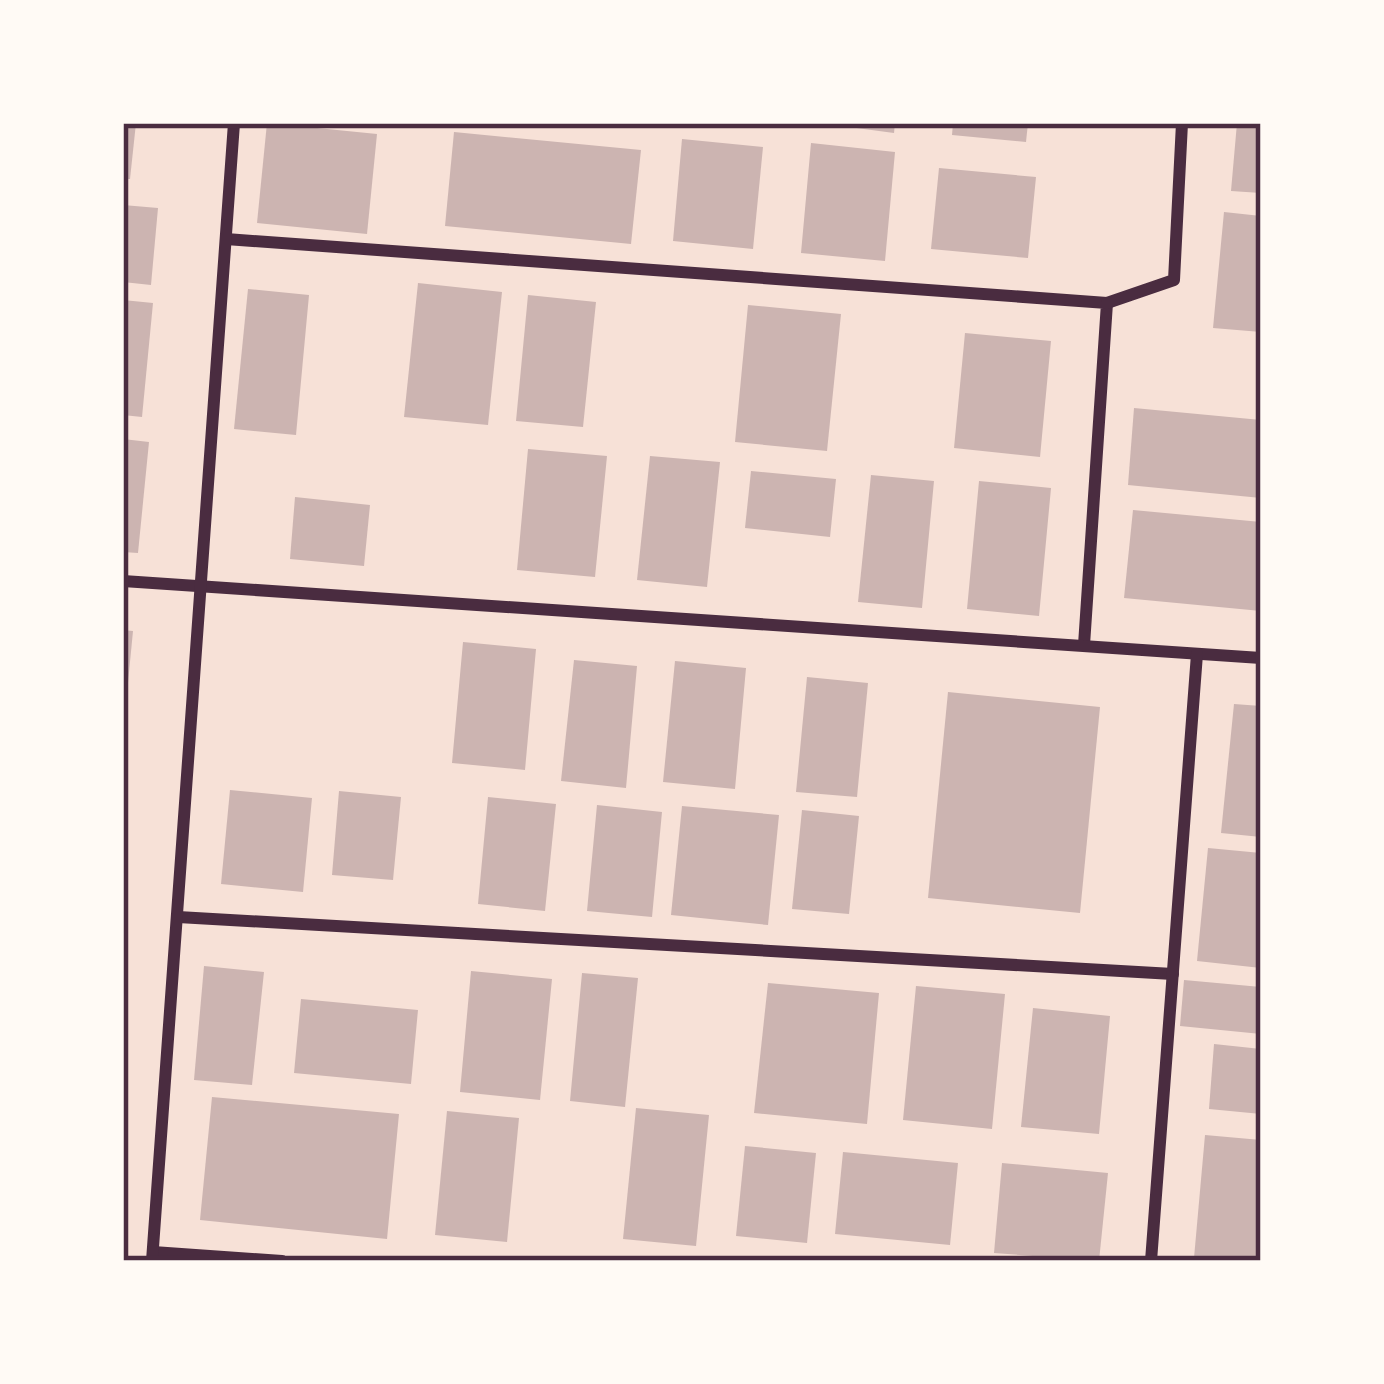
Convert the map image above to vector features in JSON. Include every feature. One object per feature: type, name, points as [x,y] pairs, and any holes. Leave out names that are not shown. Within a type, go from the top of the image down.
[{"type":"street","points":[[234,123],[153,1257],[282,1261]]},
{"type":"street","points":[[226,239],[1107,303],[1174,280],[1182,123]]},
{"type":"street","points":[[1084,645],[1107,303]]},
{"type":"street","points":[[123,581],[1261,658]]},
{"type":"street","points":[[1151,1261],[1197,654]]},
{"type":"street","points":[[178,917],[1173,974]]},
{"type":"building","points":[[123,123],[136,123],[130,179],[123,179]]},
{"type":"building","points":[[267,123],[377,134],[367,234],[257,223]]},
{"type":"building","points":[[819,123],[895,123],[894,133]]},
{"type":"building","points":[[953,123],[1028,123],[1026,142],[952,135]]},
{"type":"building","points":[[1237,123],[1261,123],[1261,193],[1231,191]]},
{"type":"building","points":[[454,132],[641,150],[631,244],[445,226]]},
{"type":"building","points":[[682,139],[763,147],[753,249],[673,241]]},
{"type":"building","points":[[811,143],[895,152],[885,261],[801,253]]},
{"type":"building","points":[[939,168],[1036,177],[1028,258],[931,249]]},
{"type":"building","points":[[123,205],[158,208],[151,285],[123,282]]},
{"type":"building","points":[[1224,212],[1261,216],[1261,332],[1213,328]]},
{"type":"building","points":[[418,283],[502,292],[488,425],[404,417]]},
{"type":"building","points":[[248,289],[309,295],[296,435],[234,429]]},
{"type":"building","points":[[528,295],[596,302],[583,427],[516,421]]},
{"type":"building","points":[[123,300],[153,303],[142,417],[123,415]]},
{"type":"building","points":[[748,305],[841,314],[827,451],[735,442]]},
{"type":"building","points":[[965,333],[1051,341],[1040,457],[954,448]]},
{"type":"building","points":[[1134,408],[1261,420],[1261,498],[1128,485]]},
{"type":"building","points":[[123,439],[149,442],[138,553],[123,552]]},
{"type":"building","points":[[528,449],[607,456],[595,577],[517,570]]},
{"type":"building","points":[[650,456],[720,462],[707,587],[637,580]]},
{"type":"building","points":[[751,471],[836,479],[830,537],[745,528]]},
{"type":"building","points":[[871,475],[934,481],[922,608],[858,602]]},
{"type":"building","points":[[979,481],[1051,488],[1039,616],[967,609]]},
{"type":"building","points":[[295,497],[370,505],[364,566],[290,559]]},
{"type":"building","points":[[1133,510],[1261,522],[1261,611],[1124,598]]},
{"type":"building","points":[[123,630],[133,631],[126,703],[123,702]]},
{"type":"building","points":[[463,642],[536,649],[525,770],[452,763]]},
{"type":"building","points":[[574,660],[637,666],[626,788],[561,781]]},
{"type":"building","points":[[675,661],[746,668],[735,789],[663,782]]},
{"type":"building","points":[[807,677],[868,683],[857,797],[796,792]]},
{"type":"building","points":[[948,692],[1100,707],[1080,913],[928,898]]},
{"type":"building","points":[[1234,704],[1261,706],[1261,837],[1221,833]]},
{"type":"building","points":[[230,790],[312,798],[303,892],[221,884]]},
{"type":"building","points":[[339,791],[401,797],[393,880],[332,875]]},
{"type":"building","points":[[488,797],[556,804],[545,911],[478,904]]},
{"type":"building","points":[[597,805],[662,812],[652,917],[587,911]]},
{"type":"building","points":[[682,806],[779,815],[768,925],[671,915]]},
{"type":"building","points":[[802,810],[859,816],[849,914],[792,909]]},
{"type":"building","points":[[1208,848],[1261,853],[1261,968],[1197,961]]},
{"type":"building","points":[[204,966],[264,972],[252,1085],[194,1080]]},
{"type":"building","points":[[471,971],[552,979],[540,1100],[460,1092]]},
{"type":"building","points":[[582,973],[638,978],[625,1107],[570,1101]]},
{"type":"building","points":[[1184,980],[1261,987],[1261,1034],[1180,1026]]},
{"type":"building","points":[[768,983],[879,993],[867,1124],[754,1113]]},
{"type":"building","points":[[916,986],[1005,994],[992,1129],[903,1120]]},
{"type":"building","points":[[301,999],[418,1010],[411,1084],[294,1073]]},
{"type":"building","points":[[1033,1008],[1110,1016],[1099,1134],[1021,1127]]},
{"type":"building","points":[[1214,1044],[1261,1049],[1261,1114],[1209,1109]]},
{"type":"building","points":[[212,1097],[399,1114],[387,1239],[200,1220]]},
{"type":"building","points":[[636,1108],[709,1115],[696,1246],[623,1239]]},
{"type":"building","points":[[447,1111],[519,1118],[507,1242],[435,1235]]},
{"type":"building","points":[[1205,1135],[1261,1140],[1261,1261],[1194,1258]]},
{"type":"building","points":[[745,1146],[816,1153],[807,1243],[736,1236]]},
{"type":"building","points":[[843,1152],[958,1163],[950,1245],[835,1234]]},
{"type":"building","points":[[1002,1163],[1108,1173],[1099,1261],[994,1253]]}]
